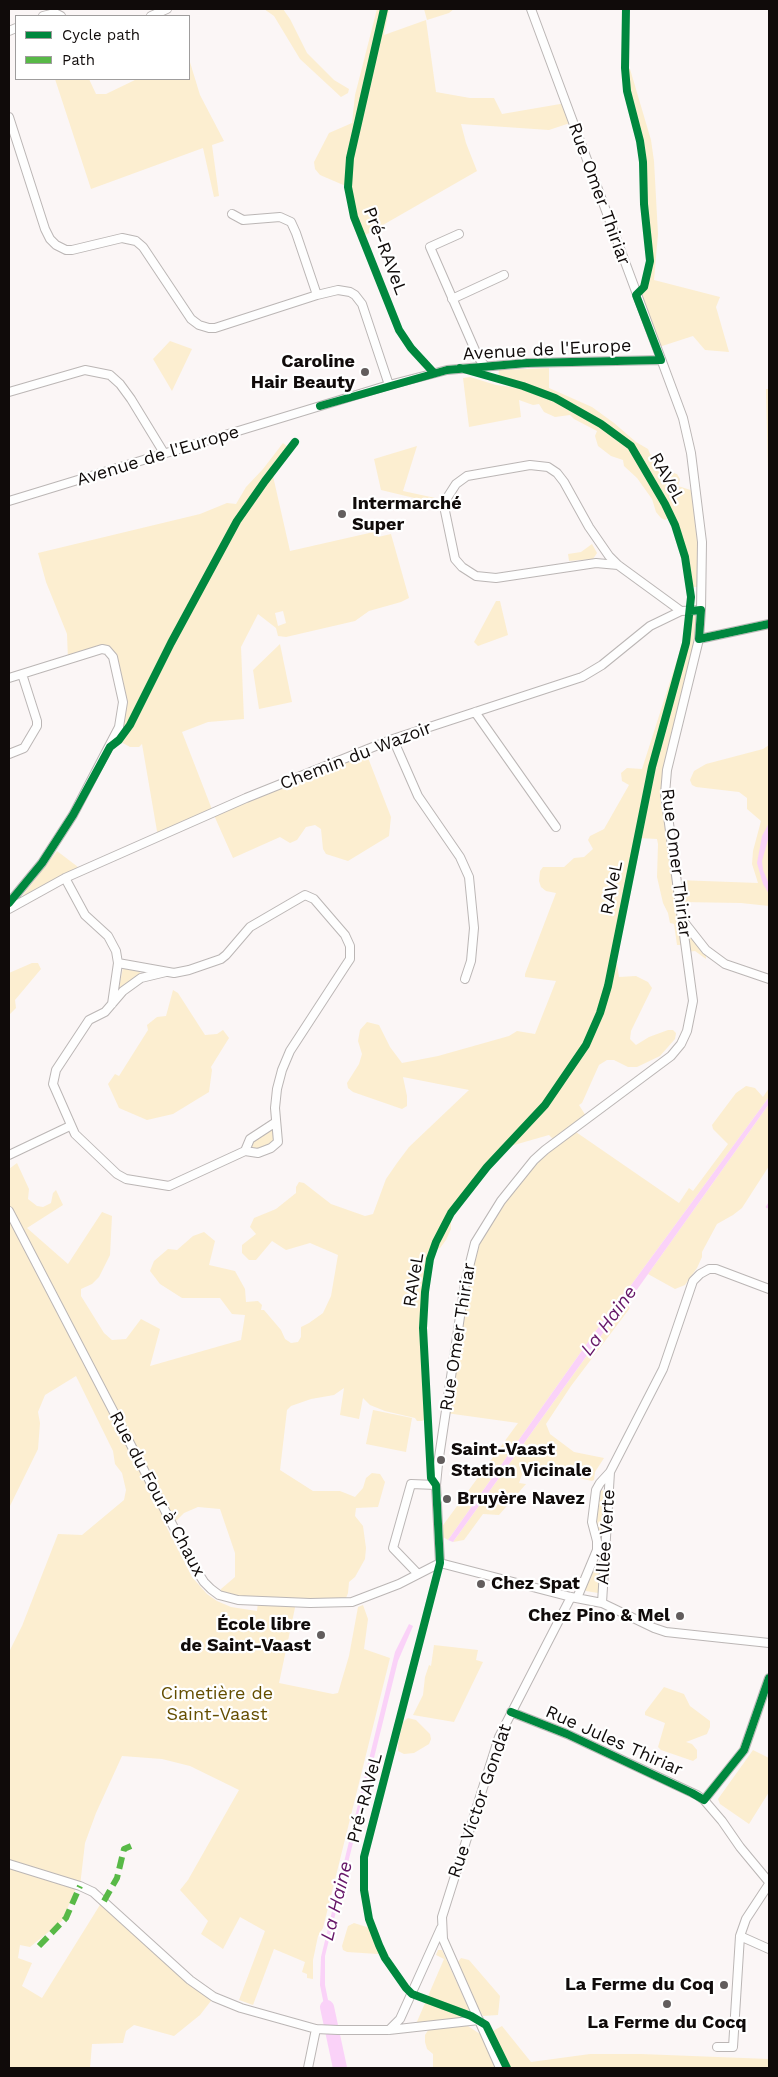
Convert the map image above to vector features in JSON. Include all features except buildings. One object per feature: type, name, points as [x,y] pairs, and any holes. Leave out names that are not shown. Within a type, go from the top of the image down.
[{"type":"street","points":[[153,15],[167,9]]},
{"type":"street","name":"Rue Omer Thiriar","points":[[440,1563],[436,1485],[438,1464],[464,1283],[475,1243],[501,1202],[534,1160],[664,1063],[681,1044],[689,1025],[694,1001],[665,786],[667,770],[698,639],[701,610],[702,542],[691,453],[683,418],[531,9]]},
{"type":"street","points":[[47,15],[55,13],[59,15]]},
{"type":"street","points":[[9,117],[47,235],[60,248],[72,250],[122,238],[136,241],[143,247],[190,319],[199,325],[209,328],[215,328],[317,295],[344,290],[359,299],[389,385]]},
{"type":"street","points":[[232,214],[243,220],[280,217],[291,222],[317,295]]},
{"type":"street","points":[[459,234],[430,247],[478,357],[485,366]]},
{"type":"street","points":[[452,299],[504,275]]},
{"type":"street","name":"Avenue de l'Europe","points":[[9,501],[389,385],[447,370],[485,366],[661,360]]},
{"type":"street","points":[[9,392],[85,370],[110,375],[120,384],[131,399],[164,453]]},
{"type":"street","points":[[618,565],[596,563],[496,578],[476,576],[462,567],[455,559],[445,511],[447,498],[456,484],[467,476],[530,465],[548,468],[560,477],[594,536],[618,565],[681,611]]},
{"type":"street","name":"Chemin du Wazoir","points":[[9,909],[66,878],[246,798],[393,740],[582,677],[602,665],[640,633],[681,611],[701,610]]},
{"type":"street","points":[[698,639],[769,624]]},
{"type":"street","points":[[9,678],[102,649],[110,651],[113,657],[123,702],[120,726],[73,815],[42,863],[9,904]]},
{"type":"street","points":[[9,754],[24,748],[31,738],[37,721],[22,674]]},
{"type":"street","points":[[475,712],[556,827]]},
{"type":"street","points":[[393,740],[418,796],[460,857],[469,877],[474,928],[471,961],[465,980]]},
{"type":"street","points":[[66,878],[88,919],[111,940],[116,951],[118,963],[112,1004]]},
{"type":"street","points":[[305,895],[314,899],[348,939],[351,952],[350,959],[290,1051],[282,1070],[276,1098],[276,1122],[279,1138],[275,1145],[258,1153],[245,1151],[174,1184],[163,1186],[119,1176],[74,1134],[54,1088],[54,1074],[85,1024],[105,1012],[112,1004],[127,988],[141,978],[166,972],[184,971],[221,959],[226,956],[245,930],[305,895]]},
{"type":"street","points":[[683,921],[706,950],[725,964],[769,978]]},
{"type":"street","points":[[118,963],[166,972]]},
{"type":"street","points":[[245,1151],[250,1139],[276,1122]]},
{"type":"street","points":[[9,1155],[70,1126]]},
{"type":"street","name":"Rue du Four à Chaux","points":[[9,1211],[195,1568],[207,1586],[219,1595],[238,1600],[344,1603],[364,1599],[440,1563]]},
{"type":"street","name":"Allée Verte","points":[[574,1598],[597,1550],[597,1542],[592,1527],[594,1498],[600,1482],[610,1472],[656,1383],[690,1287],[696,1276],[709,1269],[716,1269],[769,1288]]},
{"type":"street","name":"Allée Verte","points":[[602,1603],[610,1472]]},
{"type":"street","points":[[418,1574],[393,1548],[411,1484],[436,1485]]},
{"type":"street","points":[[440,1563],[574,1598],[602,1603],[666,1632],[769,1644]]},
{"type":"street","name":"Rue Victor Gondat","points":[[389,2030],[400,2020],[441,1928],[444,1908],[492,1758],[511,1712],[574,1598]]},
{"type":"street","points":[[717,2047],[733,2048],[740,1936],[746,1919],[769,1883],[704,1800],[744,1750],[769,1678]]},
{"type":"street","name":"Rue Jules Thiriar","points":[[511,1712],[567,1734],[704,1800]]},
{"type":"street","points":[[9,1864],[80,1886],[93,1892],[190,1980],[214,1997],[254,2012],[326,2030],[389,2030],[479,2020]]},
{"type":"street","name":"Rue Victor Gondat","points":[[441,1928],[443,1939],[500,2068]]},
{"type":"street","points":[[740,1936],[769,1949]]},
{"type":"street","points":[[308,2068],[316,2029]]},
{"type":"green space","points":[[264,9],[283,9],[307,53],[334,80],[349,89],[348,93],[341,97],[300,59],[274,16]]},
{"type":"green space","points":[[377,9],[389,9],[384,35],[426,20],[436,92],[470,98],[494,98],[502,114],[566,103],[573,122],[549,130],[461,124],[477,171],[362,237],[354,217],[348,187],[320,175],[315,169],[314,162],[329,133],[352,123],[355,95]]},
{"type":"green space","points":[[424,9],[454,9],[449,13],[427,20]]},
{"type":"green space","points":[[190,62],[200,95],[224,141],[212,145],[219,196],[214,197],[203,148],[91,189],[55,80],[89,80],[96,94],[106,94],[135,80],[190,80]]},
{"type":"green space","points":[[625,68],[630,69],[651,140],[654,161],[658,234],[654,280],[720,297],[716,307],[729,352],[705,350],[693,336],[656,348],[636,295],[644,287],[649,272],[650,251],[644,204],[643,162],[640,141],[627,91]]},
{"type":"green space","points":[[170,341],[192,349],[172,391],[153,359]]},
{"type":"green space","points":[[549,368],[549,388],[592,407],[636,442],[648,449],[650,454],[661,461],[667,471],[677,474],[680,479],[678,486],[697,492],[700,516],[698,587],[690,584],[680,540],[670,514],[665,520],[661,518],[656,512],[652,499],[637,478],[624,466],[623,460],[611,456],[598,446],[595,436],[597,431],[570,415],[555,417],[544,412],[539,404],[533,405],[519,400],[521,417],[469,427],[463,378],[470,377],[496,385],[519,388],[540,396],[543,392],[498,378],[499,370]]},
{"type":"green space","points":[[766,389],[769,389],[769,472],[768,472]]},
{"type":"green space","points":[[283,443],[293,451],[273,476],[290,551],[378,531],[378,537],[391,534],[409,598],[369,611],[355,621],[286,637],[278,636],[276,628],[258,614],[241,647],[244,719],[208,722],[182,732],[213,812],[365,750],[391,817],[389,836],[348,861],[326,854],[323,849],[321,829],[315,825],[306,827],[297,840],[290,843],[280,837],[233,858],[213,813],[158,837],[142,744],[139,747],[130,747],[121,742],[121,738],[119,740],[115,737],[122,718],[110,651],[68,660],[67,634],[46,582],[38,553],[200,514],[227,503],[236,504],[246,487]],"holes":[[[283,611],[286,623],[278,626],[275,613]]]},
{"type":"green space","points":[[417,446],[403,491],[440,499],[439,504],[381,490],[374,459]]},
{"type":"green space","points":[[592,544],[597,553],[593,559],[569,561],[568,554],[581,552]]},
{"type":"green space","points":[[496,601],[500,601],[508,635],[478,646],[474,642]]},
{"type":"green space","name":"Cimetière de Saint-Vaast","points":[[701,610],[694,638],[687,690],[666,778],[677,880],[758,883],[752,864],[753,851],[761,821],[747,809],[747,798],[739,792],[696,787],[692,785],[690,780],[694,771],[706,764],[763,749],[769,745],[769,906],[741,903],[680,902],[683,921],[706,950],[706,959],[695,951],[687,952],[686,945],[677,945],[674,924],[670,923],[663,903],[657,877],[657,839],[638,838],[612,965],[617,964],[619,977],[636,976],[648,982],[652,988],[631,1031],[630,1039],[636,1045],[649,1037],[673,1030],[676,1033],[675,1039],[660,1056],[637,1067],[628,1067],[614,1060],[607,1060],[599,1065],[582,1103],[579,1105],[588,1119],[573,1130],[679,1203],[689,1188],[693,1191],[728,1144],[713,1129],[712,1125],[736,1093],[746,1086],[755,1088],[763,1097],[769,1088],[769,1097],[626,1292],[610,1311],[448,1540],[438,1534],[438,1532],[518,1423],[446,1413],[471,1254],[501,1201],[556,1142],[549,1135],[514,1145],[511,1143],[487,1167],[451,1213],[451,1229],[446,1240],[440,1248],[433,1251],[427,1275],[423,1310],[428,1417],[422,1421],[417,1421],[415,1418],[385,1411],[370,1405],[363,1398],[359,1419],[340,1415],[344,1388],[334,1395],[311,1399],[291,1406],[287,1410],[280,1470],[313,1491],[340,1491],[355,1497],[363,1488],[366,1478],[372,1473],[380,1474],[385,1482],[378,1507],[356,1508],[355,1516],[363,1526],[366,1548],[365,1559],[355,1577],[349,1582],[348,1593],[344,1603],[296,1603],[279,1683],[333,1694],[338,1693],[349,1656],[358,1607],[363,1605],[368,1619],[364,1649],[390,1658],[323,1928],[318,1936],[313,1960],[313,1979],[307,1978],[307,1974],[302,1972],[305,1962],[274,1949],[253,2005],[239,2000],[265,1931],[240,1917],[223,1949],[201,1934],[208,1921],[180,1890],[188,1880],[239,1790],[190,1766],[162,1759],[122,1756],[96,1813],[85,1843],[80,1886],[77,1886],[62,1921],[30,1947],[20,1945],[18,1958],[32,1963],[22,1986],[42,1998],[103,1900],[214,1997],[200,2015],[174,2036],[134,2025],[126,2031],[123,2043],[92,2044],[90,2068],[9,2068],[9,1652],[22,1626],[58,1534],[82,1535],[124,1500],[126,1490],[122,1473],[115,1464],[113,1451],[76,1376],[45,1395],[38,1412],[40,1423],[38,1449],[9,1508],[9,1169],[17,1163],[29,1189],[28,1199],[37,1206],[43,1207],[51,1203],[53,1193],[56,1190],[63,1205],[27,1228],[68,1264],[102,1212],[112,1216],[110,1255],[99,1277],[92,1284],[81,1289],[81,1296],[104,1333],[112,1340],[126,1339],[141,1319],[160,1329],[150,1366],[241,1340],[245,1315],[232,1314],[220,1298],[182,1298],[160,1284],[150,1271],[154,1261],[168,1249],[177,1250],[193,1236],[204,1232],[215,1241],[209,1265],[235,1271],[245,1289],[246,1302],[258,1301],[262,1305],[261,1310],[264,1310],[281,1330],[285,1339],[291,1343],[298,1342],[301,1337],[301,1327],[323,1313],[331,1296],[338,1255],[310,1243],[286,1250],[272,1241],[256,1260],[249,1260],[242,1253],[242,1245],[256,1234],[250,1227],[254,1218],[276,1209],[296,1193],[296,1187],[299,1182],[304,1183],[331,1204],[365,1216],[373,1214],[386,1179],[409,1147],[469,1090],[403,1077],[407,1106],[402,1109],[353,1092],[348,1088],[347,1083],[359,1064],[362,1054],[358,1041],[360,1030],[367,1022],[379,1025],[390,1047],[402,1063],[438,1056],[509,1036],[517,1031],[535,1034],[556,981],[525,977],[556,893],[546,891],[541,887],[539,881],[540,871],[543,867],[564,867],[574,858],[584,857],[593,849],[588,840],[590,836],[604,829],[629,785],[622,781],[621,773],[627,768],[642,769],[683,641],[688,611]],"holes":[[[198,1507],[220,1509],[235,1553],[235,1577],[221,1589],[219,1595],[258,1602],[257,1611],[231,1607],[207,1594],[192,1577],[164,1522],[166,1514],[172,1525],[184,1513]]]},
{"type":"green space","points":[[280,644],[292,702],[259,709],[253,670]]},
{"type":"green space","points":[[57,851],[78,867],[22,897],[23,895]]},
{"type":"green space","points":[[32,963],[38,963],[41,969],[15,1000],[16,1008],[9,1015],[9,973]]},
{"type":"green space","points":[[123,968],[139,971],[141,974],[121,989],[119,987]]},
{"type":"green space","points":[[173,990],[178,993],[205,1035],[217,1034],[223,1030],[229,1038],[211,1067],[209,1092],[173,1114],[147,1120],[119,1108],[108,1084],[115,1074],[119,1076],[148,1030],[147,1025],[157,1017],[166,1016]]},
{"type":"green space","points":[[769,1104],[769,1166],[742,1208],[717,1224],[702,1252],[697,1268],[685,1285],[675,1289],[648,1274]]},
{"type":"green space","points":[[273,1129],[275,1142],[260,1150],[252,1148],[251,1143]]},
{"type":"green space","points":[[626,1304],[630,1308],[571,1386],[546,1424],[550,1434],[574,1452],[604,1458],[595,1472],[594,1480],[525,1466],[519,1483],[526,1484],[499,1515],[483,1514],[464,1540],[453,1542],[616,1315]]},
{"type":"green space","points":[[373,1410],[412,1418],[406,1452],[366,1444]]},
{"type":"green space","points":[[601,1490],[604,1491],[601,1532],[594,1526],[598,1495]]},
{"type":"green space","points":[[598,1561],[601,1564],[598,1593],[586,1591],[584,1589],[594,1562]]},
{"type":"green space","points":[[434,1645],[478,1650],[476,1660],[483,1662],[454,1722],[413,1715],[423,1695],[425,1677],[429,1665],[431,1666]]},
{"type":"green space","points":[[664,1687],[684,1694],[690,1706],[710,1721],[707,1734],[686,1742],[692,1744],[697,1750],[697,1758],[693,1761],[661,1750],[658,1747],[665,1723],[645,1715],[645,1712]]},
{"type":"green space","points":[[408,1718],[416,1720],[430,1734],[431,1739],[429,1744],[414,1753],[404,1754],[398,1751],[398,1743],[403,1722]]},
{"type":"green space","points":[[753,1750],[769,1758],[769,1792],[749,1824],[720,1804],[718,1799]]},
{"type":"green space","points":[[354,1923],[373,1929],[381,1950],[378,1954],[347,1952],[343,1950],[342,1946],[348,1926]]},
{"type":"green space","points":[[438,1950],[442,1950],[469,2009],[463,2018],[416,2024],[444,1959],[436,1955]]},
{"type":"green space","points":[[461,1958],[469,1960],[500,1996],[498,2015],[483,2016],[455,1968]]},
{"type":"green space","points":[[468,2026],[480,2034],[496,2068],[433,2068],[433,2054],[427,2049],[425,2042],[425,2035],[430,2027]]},
{"type":"green space","points":[[502,2026],[531,2062],[590,2054],[641,2054],[769,2059],[769,2068],[511,2068],[505,2061],[491,2032]]},
{"type":"water","points":[[769,823],[769,836],[762,861],[763,870],[769,884],[769,894],[763,884],[757,863],[762,836]]},
{"type":"water","points":[[769,1097],[769,1104],[631,1298],[616,1315],[453,1542],[448,1540],[610,1311],[626,1292]]},
{"type":"water","points":[[409,1624],[413,1626],[398,1661],[325,1956],[325,1985],[333,2025],[328,2025],[320,1985],[321,1957],[395,1652]]},
{"type":"waterway","name":"La Haine","points":[[327,2007],[340,2068]]},
{"type":"marked path","points":[[104,1901],[117,1878],[124,1849],[131,1846]]},
{"type":"marked path","points":[[39,1946],[66,1918],[80,1886]]},
{"type":"cycle path","name":"Pré-RAVeL","points":[[384,9],[350,158],[348,187],[354,217],[399,330],[411,348],[434,373]]},
{"type":"cycle path","points":[[320,406],[447,370],[527,363],[661,360],[636,295],[644,287],[650,261],[644,204],[643,162],[640,141],[627,91],[625,68],[626,9]]},
{"type":"cycle path","name":"RAVeL","points":[[460,368],[523,386],[555,398],[601,424],[631,446],[675,525],[685,557],[691,597],[686,643],[652,767],[608,986],[600,1013],[586,1045],[545,1105],[487,1167],[451,1213],[436,1242],[430,1259],[425,1292],[423,1328],[431,1478],[436,1485],[440,1563],[364,1857],[364,1890],[369,1919],[379,1945],[385,1958],[406,1988],[412,1994],[471,2016],[486,2025],[507,2068]]},
{"type":"cycle path","points":[[9,903],[42,863],[73,815],[110,747],[119,740],[130,725],[171,643],[237,521],[295,442]]},
{"type":"cycle path","points":[[690,611],[701,610],[699,639],[769,624]]},
{"type":"cycle path","points":[[511,1712],[567,1734],[704,1800],[744,1750],[769,1678]]},
{"type":"place","name":"Caroline Hair Beauty","points":[[365,372]]},
{"type":"place","name":"Intermarché Super","points":[[342,514]]},
{"type":"place","name":"Saint-Vaast Station Vicinale","points":[[441,1460]]},
{"type":"place","name":"Bruyère Navez","points":[[447,1499]]},
{"type":"place","name":"Chez Spat","points":[[481,1584]]},
{"type":"place","name":"Chez Pino & Mel","points":[[680,1616]]},
{"type":"place","name":"École libre de Saint-Vaast","points":[[321,1635]]},
{"type":"place","name":"La Ferme du Coq","points":[[724,1985]]},
{"type":"place","name":"La Ferme du Cocq","points":[[667,2004]]}]
